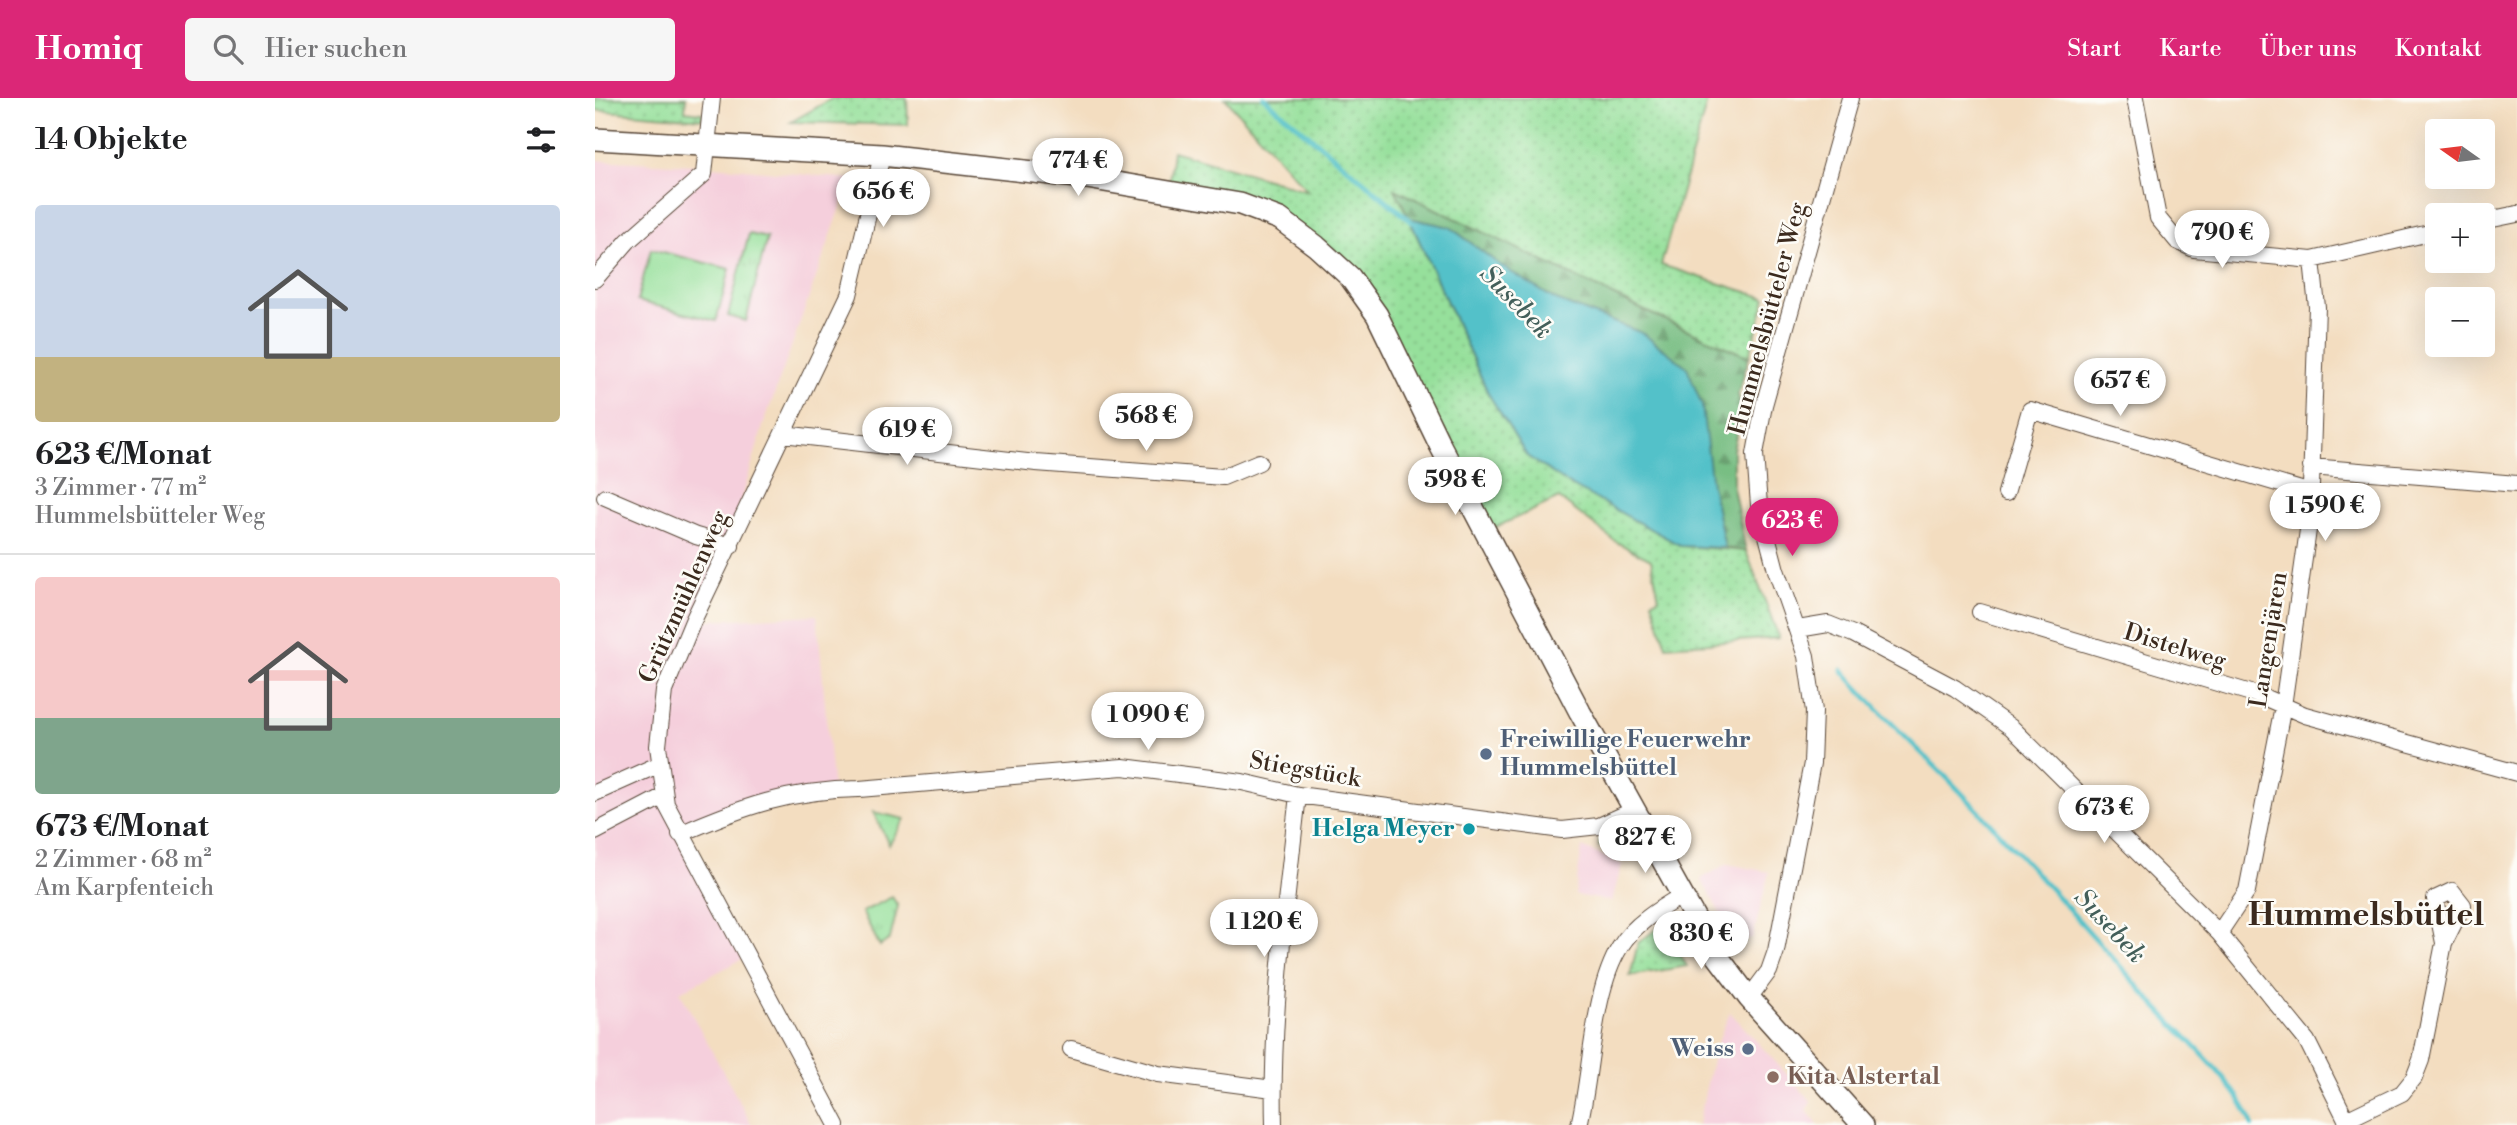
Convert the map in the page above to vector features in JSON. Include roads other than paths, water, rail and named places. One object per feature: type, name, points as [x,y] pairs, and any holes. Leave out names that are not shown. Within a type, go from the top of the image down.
[{"type":"main road","points":[[595,139],[882,155],[1031,170],[1200,195],[1240,204],[1280,219],[1316,246],[1350,277],[1377,315],[1440,445],[1632,811],[1716,956],[1749,998],[1863,1125]]},
{"type":"street","points":[[595,279],[628,241],[704,174],[712,98]]},
{"type":"street","name":"Hummelsbütteler Weg","points":[[1749,998],[1769,971],[1776,951],[1812,763],[1814,711],[1806,656],[1766,535],[1755,476],[1755,454],[1764,405],[1850,98]]},
{"type":"street","points":[[2135,98],[2158,218],[2171,236],[2194,249],[2312,260],[2425,234]]},
{"type":"street","name":"Grützmühlenweg","points":[[837,1125],[680,834],[664,796],[659,721],[664,691],[693,621],[849,295],[882,155]]},
{"type":"street","points":[[2495,218],[2517,214]]},
{"type":"street","name":"Langenjären","points":[[2219,933],[2247,891],[2283,706],[2310,516],[2317,307],[2312,260]]},
{"type":"street","points":[[2006,493],[2030,410],[2311,493]]},
{"type":"street","points":[[783,434],[1036,463],[1223,477],[1259,462]]},
{"type":"street","points":[[2311,467],[2517,484]]},
{"type":"street","points":[[605,497],[696,536],[731,546]]},
{"type":"street","name":"Distelweg","points":[[1980,612],[2261,696],[2283,706],[2517,773]]},
{"type":"street","points":[[1798,629],[1828,624],[1853,634],[1955,688],[2012,728],[2219,933],[2307,1041],[2347,1123],[2402,1093],[2414,1078],[2421,1060],[2444,943]]},
{"type":"street","points":[[595,793],[660,764]]},
{"type":"street","name":"Stiegstück","points":[[680,834],[742,807],[819,790],[1123,767],[1242,782],[1298,795],[1562,830],[1599,826],[1632,811]]},
{"type":"street","points":[[1274,1125],[1273,1089],[1298,795]]},
{"type":"street","points":[[595,832],[664,796]]},
{"type":"street","points":[[1580,1125],[1603,989],[1612,962],[1628,937],[1654,912],[1681,895]]},
{"type":"street","points":[[1070,1049],[1158,1074],[1273,1089]]},
{"type":"street","points":[[787,1068],[802,1060]]},
{"type":"water","points":[[1409,218],[1450,227],[1500,265],[1556,300],[1642,333],[1687,367],[1702,406],[1712,485],[1725,548],[1681,546],[1567,483],[1527,456],[1489,395]]},
{"type":"waterway","name":"Susebek","points":[[1264,98],[1412,222]]},
{"type":"waterway","name":"Susebek","points":[[1842,670],[2001,835],[2209,1061],[2236,1095],[2252,1125]]},
{"type":"place","name":"Freiwillige Feuerwehr Hummelsbüttel","points":[[1486,754]]},
{"type":"place","name":"Helga Meyer","points":[[1469,829]]},
{"type":"place","name":"Weiss","points":[[1748,1049]]},
{"type":"place","name":"Kita Alstertal","points":[[1773,1077]]},
{"type":"district","name":"Hummelsbüttel","points":[[2366,915]]}]
